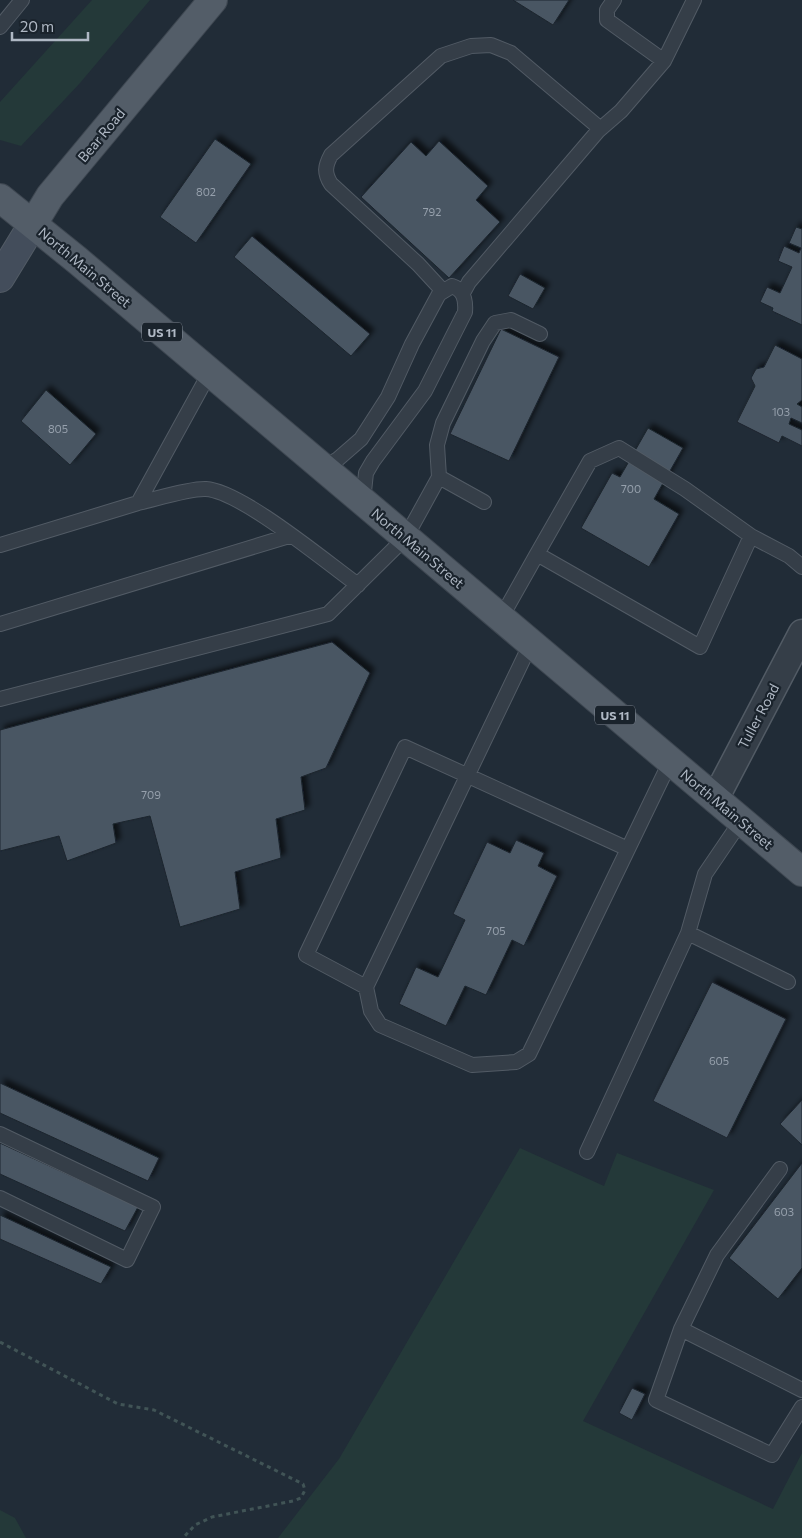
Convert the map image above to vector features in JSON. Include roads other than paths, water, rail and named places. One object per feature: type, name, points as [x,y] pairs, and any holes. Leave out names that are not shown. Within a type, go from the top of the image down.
[{"type":"main road","name":"Bear Road","points":[[0,278],[50,196],[213,0]]},
{"type":"main road","name":"US 11","points":[[0,198],[33,224]]},
{"type":"main road","name":"North Main Street","points":[[33,224],[802,872]]},
{"type":"street","name":"Tuller Road","points":[[715,799],[802,634]]},
{"type":"lane","points":[[0,27],[22,0]]},
{"type":"lane","points":[[614,0],[607,10],[607,20],[664,61]]},
{"type":"lane","points":[[463,292],[469,282],[598,131],[621,111],[664,61],[690,2]]},
{"type":"lane","points":[[442,290],[418,264],[331,184],[326,176],[326,164],[331,155],[441,56],[471,46],[491,45],[511,53],[596,125],[598,131]]},
{"type":"lane","points":[[323,468],[352,449],[367,431],[388,398],[412,344],[442,290],[452,286],[463,292],[466,302],[465,312],[425,391],[366,473],[363,501]]},
{"type":"lane","points":[[0,698],[328,614],[406,537],[439,477],[437,445],[443,423],[483,342],[495,323],[511,320],[540,334]]},
{"type":"lane","points":[[138,503],[210,372]]},
{"type":"lane","points":[[501,618],[590,461],[619,448],[685,489],[751,536],[789,556],[802,567]]},
{"type":"lane","points":[[439,477],[484,502]]},
{"type":"lane","points":[[0,545],[138,503],[204,488],[223,491],[246,504],[358,585]]},
{"type":"lane","points":[[0,624],[289,536]]},
{"type":"lane","points":[[537,554],[700,647],[751,536]]},
{"type":"lane","points":[[531,643],[366,987],[370,1011],[380,1025],[472,1065],[516,1062],[529,1054],[670,762]]},
{"type":"lane","points":[[366,987],[306,955],[405,747],[468,774],[628,849]]},
{"type":"lane","points":[[587,1152],[688,933],[704,874],[741,821]]},
{"type":"lane","points":[[688,933],[788,982]]},
{"type":"lane","points":[[0,1134],[153,1207],[127,1260],[0,1198]]},
{"type":"lane","points":[[780,1169],[717,1255],[681,1329],[656,1400],[772,1455],[802,1407]]},
{"type":"lane","points":[[681,1329],[802,1390]]}]
